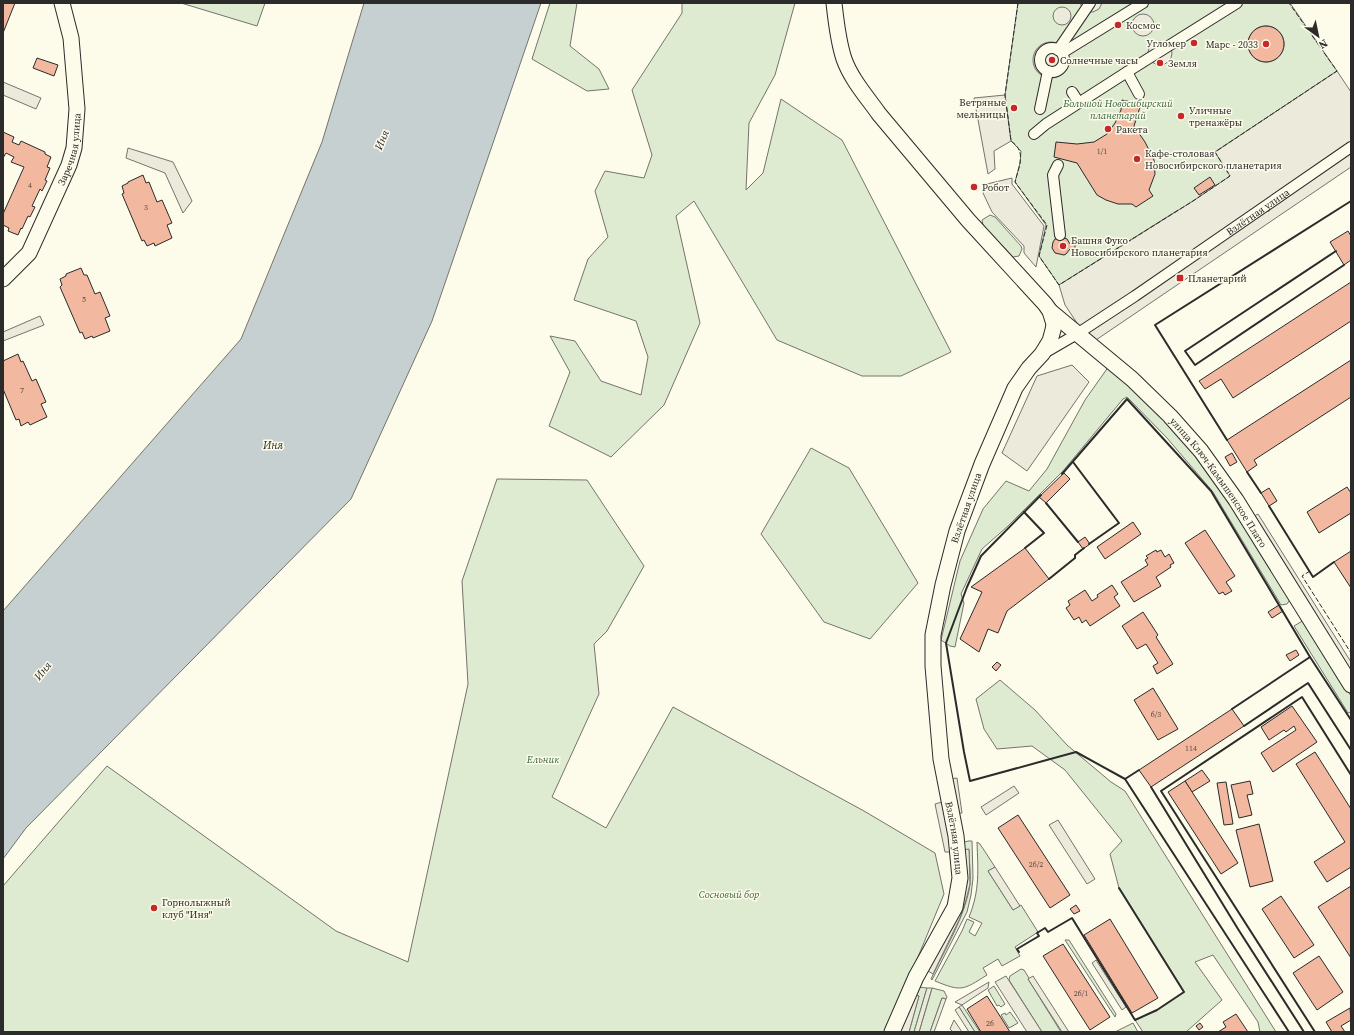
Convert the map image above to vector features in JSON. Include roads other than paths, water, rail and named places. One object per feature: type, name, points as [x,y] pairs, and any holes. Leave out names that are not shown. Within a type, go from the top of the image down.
[{"type":"main road","name":"Заречная улица","points":[[3,279],[29,253],[69,165],[74,148],[77,109],[71,38],[62,3]]},
{"type":"main road","name":"улица Ключ-Камышенское Плато","points":[[834,3],[840,45],[844,58],[848,68],[867,97],[968,220],[1050,311],[1132,379],[1170,416],[1201,451],[1236,500],[1351,685]]},
{"type":"main road","points":[[1042,354],[1050,341],[1053,330],[1053,319],[1050,311]]},
{"type":"main road","name":"Взлётная улица","points":[[892,1032],[916,977],[955,906],[960,878],[956,836],[941,759],[933,666],[933,635],[943,585],[957,531],[982,464],[1015,388],[1029,368],[1042,354]]},
{"type":"street","points":[[1060,52],[1090,3]]},
{"type":"street","points":[[1060,52],[1143,3]]},
{"type":"street","points":[[1034,134],[1046,124],[1078,103],[1237,3]]},
{"type":"street","points":[[1040,109],[1056,72],[1064,62],[1060,52],[1052,48],[1045,50],[1040,60],[1042,67],[1056,72]]},
{"type":"street","points":[[1127,72],[1139,94]]},
{"type":"street","points":[[1072,92],[1078,103]]},
{"type":"street","name":"Взлётная улица","points":[[1042,354],[1077,334],[1135,296],[1351,147]]},
{"type":"street","points":[[1058,165],[1053,175],[1060,235]]},
{"type":"water","name":"Иня","points":[[364,3],[541,3],[432,321],[351,499],[26,828],[3,859],[3,611],[241,339],[322,142]]},
{"type":"place","name":"Космос","points":[[1118,25]]},
{"type":"place","name":"Угломер","points":[[1194,43]]},
{"type":"place","name":"Марс - 2033","points":[[1266,44]]},
{"type":"place","name":"Солнечные часы","points":[[1052,60]]},
{"type":"place","name":"Земля","points":[[1160,63]]},
{"type":"place","name":"Ветряные мельницы","points":[[1014,108]]},
{"type":"place","name":"Уличные тренажёры","points":[[1181,116]]},
{"type":"place","name":"Ракета","points":[[1108,129]]},
{"type":"place","name":"Кафе-столовая Новосибирского планетария","points":[[1137,159]]},
{"type":"place","name":"Робот","points":[[974,187]]},
{"type":"place","name":"Башня Фуко Новосибирского планетария","points":[[1063,246]]},
{"type":"place","name":"Планетарий","points":[[1180,278]]},
{"type":"place","name":"Горнолыжный клуб \"Иня\"","points":[[154,908]]},
{"type":"park label","name":"Большой Новосибирский планетарий","points":[[1118,108]]},
{"type":"park label","name":"Ельник","points":[[543,759]]},
{"type":"park label","name":"Сосновый бор","points":[[729,894]]}]
